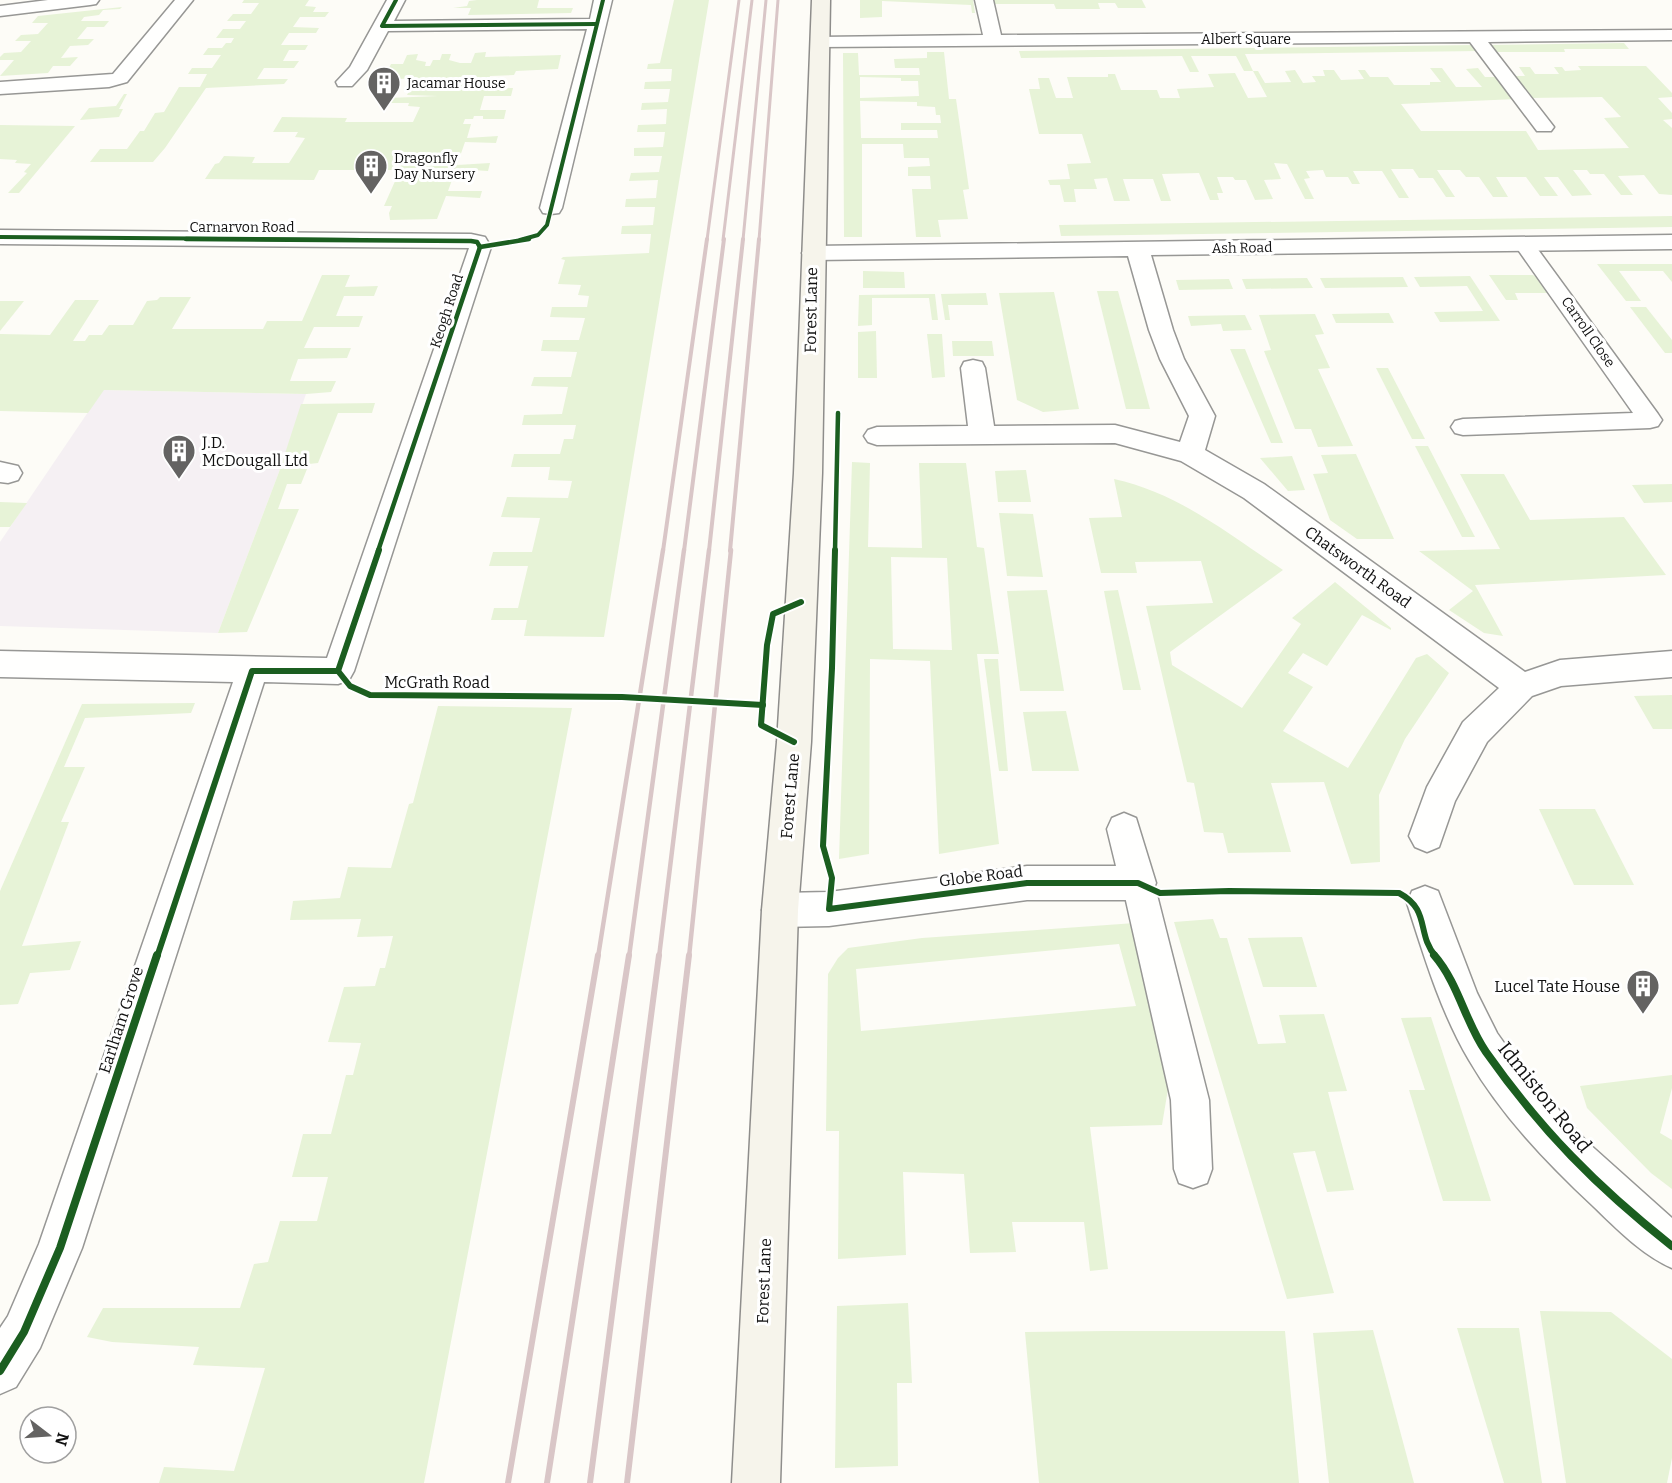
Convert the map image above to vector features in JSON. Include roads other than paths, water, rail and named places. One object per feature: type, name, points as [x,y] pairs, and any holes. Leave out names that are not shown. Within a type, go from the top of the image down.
[{"type":"street","points":[[0,11],[90,0]]},
{"type":"street","points":[[0,88],[109,81],[120,78],[184,0]]},
{"type":"street","points":[[345,82],[358,70],[396,0]]},
{"type":"street","points":[[551,208],[603,0]]},
{"type":"street","name":"Forest Lane","points":[[756,1483],[780,910],[794,742],[808,473],[821,0]]},
{"type":"street","points":[[984,0],[993,41]]},
{"type":"street","points":[[382,26],[596,24]]},
{"type":"street","name":"Albert Square","points":[[820,42],[1672,35]]},
{"type":"street","points":[[1476,38],[1545,127]]},
{"type":"street","name":"Carnarvon Road","points":[[0,237],[471,241],[477,242],[480,247]]},
{"type":"street","name":"Ash Road","points":[[813,253],[1672,242]]},
{"type":"street","name":"Keogh Road","points":[[252,671],[338,671],[480,247]]},
{"type":"street","points":[[1138,250],[1161,330],[1172,359],[1202,416],[1190,454]]},
{"type":"street","points":[[974,368],[982,433]]},
{"type":"street","name":"Chatsworth Road","points":[[877,436],[982,433],[1115,434],[1190,454],[1254,491],[1521,687]]},
{"type":"street","points":[[0,664],[252,671]]},
{"type":"street","points":[[1427,836],[1439,798],[1475,732],[1521,687],[1560,674],[1672,664]]},
{"type":"street","name":"Earlham Grove","points":[[0,1371],[24,1332],[60,1248],[252,671]]},
{"type":"street","points":[[1124,829],[1138,883]]},
{"type":"street","name":"Globe Road","points":[[780,910],[828,909],[1027,883],[1138,883]]},
{"type":"street","name":"Idmiston Road","points":[[1425,903],[1453,985],[1484,1049],[1539,1122],[1571,1158],[1629,1212],[1672,1246]]},
{"type":"lane","name":"Carroll Close","points":[[1463,427],[1650,420],[1524,244]]},
{"type":"lane","points":[[1138,883],[1190,1100],[1193,1169]]},
{"type":"railway","points":[[707,240],[739,0]]},
{"type":"railway","points":[[723,240],[752,0]]},
{"type":"railway","points":[[743,240],[766,0]]},
{"type":"railway","points":[[759,240],[778,0]]},
{"type":"railway","points":[[663,551],[707,239]]},
{"type":"railway","points":[[684,551],[724,239]]},
{"type":"railway","points":[[709,551],[743,239]]},
{"type":"railway","points":[[730,551],[759,239]]},
{"type":"railway","points":[[598,957],[663,550]]},
{"type":"railway","points":[[629,957],[684,550]]},
{"type":"railway","points":[[659,957],[709,550]]},
{"type":"railway","points":[[689,957],[731,550]]},
{"type":"railway","points":[[508,1483],[598,955]]},
{"type":"railway","points":[[547,1483],[629,955]]},
{"type":"railway","points":[[590,1483],[659,955]]},
{"type":"railway","points":[[627,1483],[689,955]]},
{"type":"place","name":"Jacamar House","points":[[384,112]]},
{"type":"place","name":"Dragonfly Day Nursery","points":[[371,195]]},
{"type":"place","name":"J.D. McDougall Ltd","points":[[179,480]]},
{"type":"place","name":"Lucel Tate House","points":[[1643,1015]]}]
